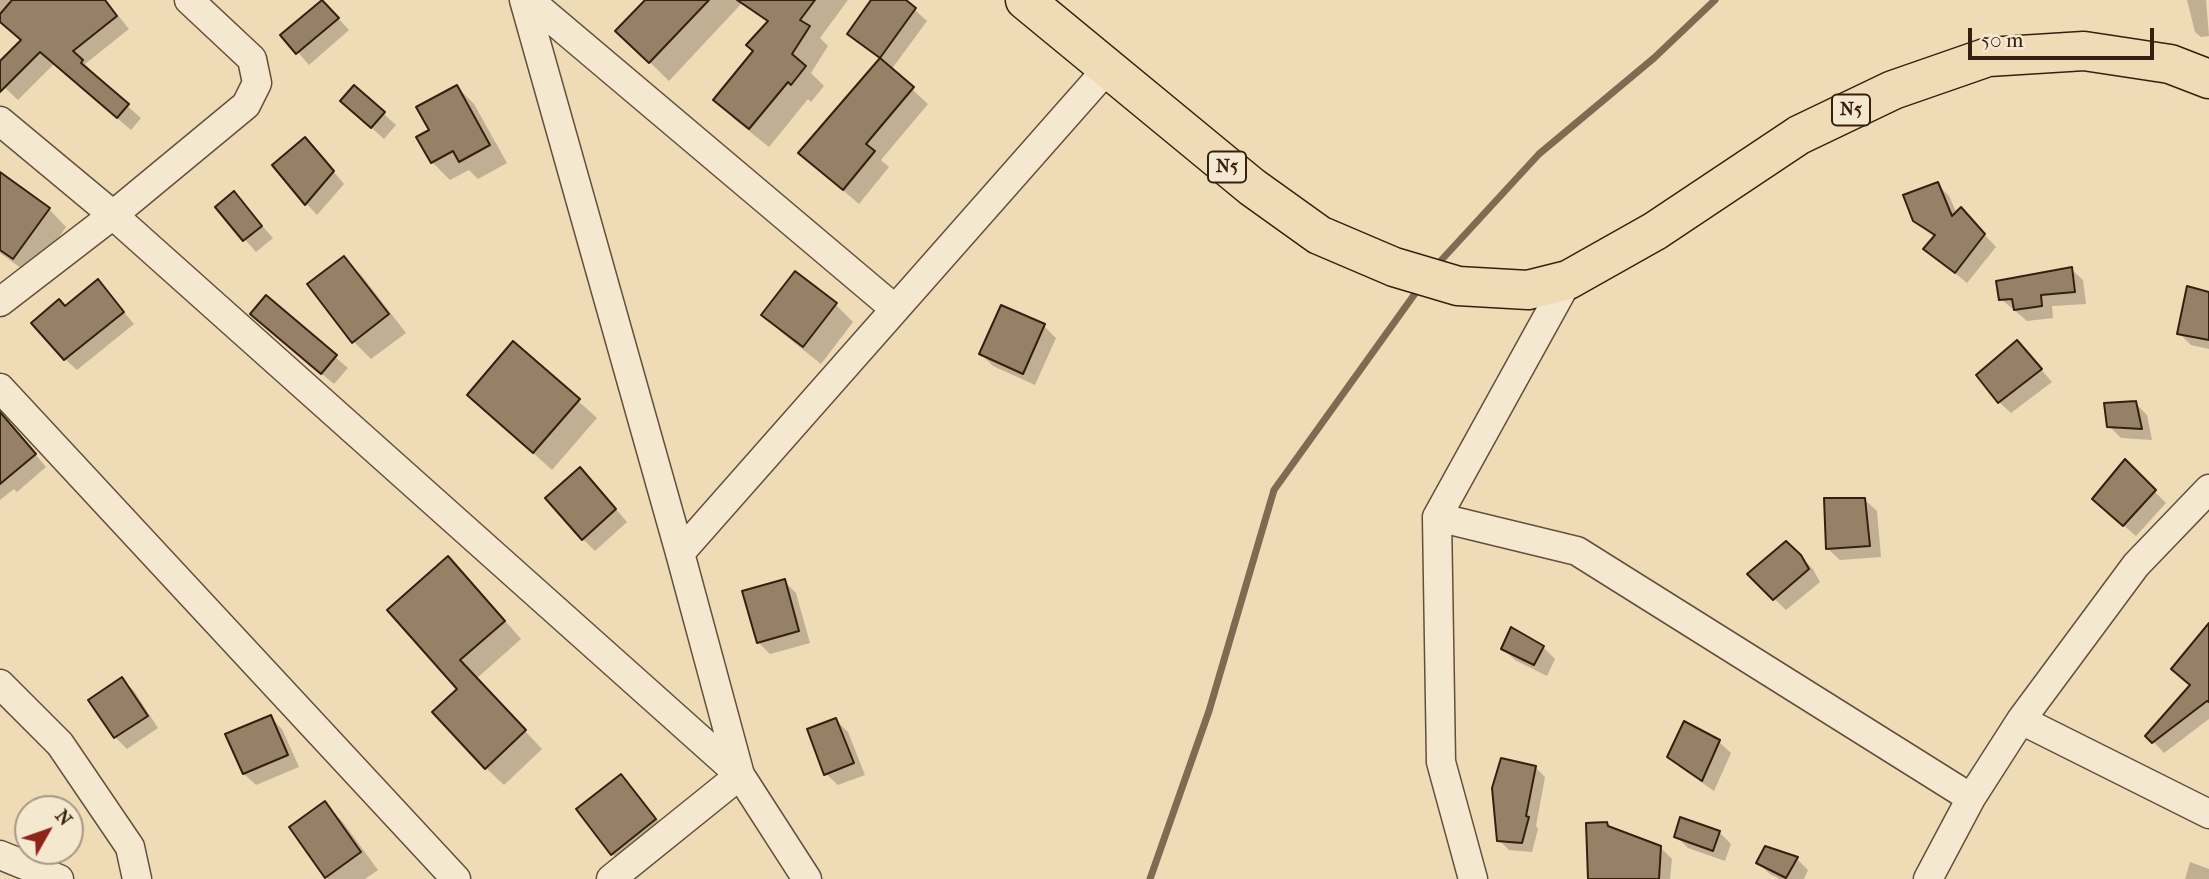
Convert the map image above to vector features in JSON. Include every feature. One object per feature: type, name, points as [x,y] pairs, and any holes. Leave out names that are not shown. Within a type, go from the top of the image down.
[{"type":"highway","name":"N5","points":[[1025,0],[1252,187],[1319,235],[1394,268],[1458,286],[1528,290],[1568,281],[1656,231],[1799,135],[1893,90],[1988,57],[2084,51],[2170,64],[2209,79]]},
{"type":"street","points":[[0,302],[113,215],[246,105],[257,83],[252,59],[189,0]]},
{"type":"street","points":[[527,0],[740,775]]},
{"type":"street","points":[[527,0],[895,309]]},
{"type":"street","points":[[680,553],[1108,68]]},
{"type":"street","points":[[0,121],[113,215],[740,775],[807,879]]},
{"type":"street","points":[[1473,879],[1441,762],[1437,517],[1568,281]]},
{"type":"street","points":[[0,388],[456,879]]},
{"type":"street","points":[[1937,876],[1971,799],[2021,720],[2136,565],[2209,489]]},
{"type":"street","points":[[1437,517],[1577,551],[1971,799]]},
{"type":"street","points":[[0,684],[60,744],[130,847],[137,879]]},
{"type":"street","points":[[2021,720],[2209,814]]},
{"type":"street","points":[[611,879],[740,775]]},
{"type":"street","points":[[0,855],[59,879]]},
{"type":"building","points":[[12,0],[105,0],[117,16],[73,51],[83,60],[81,63],[129,104],[117,118],[40,52],[0,92],[0,61],[21,40],[0,22],[0,14]]},
{"type":"building","points":[[322,0],[339,18],[296,54],[280,35]]},
{"type":"building","points":[[645,0],[709,0],[649,63],[615,31]]},
{"type":"building","points":[[737,0],[815,0],[800,20],[810,26],[792,54],[806,66],[791,85],[788,82],[749,129],[713,100],[753,51],[746,45],[768,21]]},
{"type":"building","points":[[871,0],[906,0],[916,8],[880,58],[847,34]]},
{"type":"building","points":[[880,58],[914,87],[866,144],[875,151],[843,190],[798,153]]},
{"type":"building","points":[[354,85],[385,112],[371,128],[340,101]]},
{"type":"building","points":[[457,85],[490,145],[459,162],[453,151],[431,163],[416,137],[429,130],[416,107]]},
{"type":"building","points":[[305,137],[334,171],[305,205],[272,165]]},
{"type":"building","points":[[0,172],[50,208],[13,259],[0,250]]},
{"type":"building","points":[[1938,182],[1952,216],[1961,207],[1985,234],[1955,273],[1923,249],[1935,235],[1913,221],[1903,195]]},
{"type":"building","points":[[234,191],[262,226],[243,241],[215,207]]},
{"type":"building","points":[[344,256],[389,314],[352,343],[307,284]]},
{"type":"building","points":[[2072,267],[2075,292],[2041,295],[2042,306],[2014,310],[2012,299],[1999,300],[1996,281]]},
{"type":"building","points":[[795,271],[837,303],[803,347],[761,315]]},
{"type":"building","points":[[98,279],[124,312],[64,360],[31,323],[59,299],[65,306]]},
{"type":"building","points":[[2187,286],[2209,292],[2209,340],[2177,334]]},
{"type":"building","points":[[266,295],[337,355],[321,374],[250,314]]},
{"type":"building","points":[[1001,305],[1045,324],[1023,374],[979,354]]},
{"type":"building","points":[[2017,340],[2042,369],[1998,403],[1976,375]]},
{"type":"building","points":[[513,341],[580,399],[533,453],[467,395]]},
{"type":"building","points":[[2136,401],[2142,429],[2107,427],[2104,403]]},
{"type":"building","points":[[0,412],[36,454],[0,484]]},
{"type":"building","points":[[2125,459],[2156,490],[2123,526],[2092,499]]},
{"type":"building","points":[[580,467],[616,509],[582,540],[545,498]]},
{"type":"building","points":[[1824,498],[1865,498],[1870,546],[1826,549]]},
{"type":"building","points":[[1786,541],[1801,555],[1809,569],[1773,600],[1747,574]]},
{"type":"building","points":[[448,556],[505,621],[460,660],[526,730],[485,769],[432,712],[457,689],[387,610]]},
{"type":"building","points":[[785,579],[799,631],[757,643],[742,591]]},
{"type":"building","points":[[2209,623],[2209,702],[2152,743],[2145,736],[2190,685],[2171,669]]},
{"type":"building","points":[[1511,627],[1544,646],[1534,665],[1501,649]]},
{"type":"building","points":[[122,677],[148,716],[114,738],[88,700]]},
{"type":"building","points":[[271,715],[288,755],[243,774],[225,734]]},
{"type":"building","points":[[836,718],[854,763],[824,775],[807,729]]},
{"type":"building","points":[[1684,721],[1720,740],[1702,781],[1667,757]]},
{"type":"building","points":[[1501,758],[1536,766],[1526,816],[1529,817],[1522,843],[1497,841],[1492,788]]},
{"type":"building","points":[[621,774],[656,819],[611,855],[576,809]]},
{"type":"building","points":[[325,801],[361,852],[325,878],[289,827]]},
{"type":"building","points":[[1680,817],[1720,831],[1713,851],[1674,837]]},
{"type":"building","points":[[1607,822],[1608,826],[1661,846],[1659,879],[1588,879],[1586,823]]},
{"type":"building","points":[[1765,846],[1798,857],[1786,878],[1756,863]]},
{"type":"waterway","points":[[1435,267],[1539,154],[1654,58],[1715,0]]},
{"type":"waterway","points":[[1150,879],[1209,711],[1274,490],[1419,288]]}]
